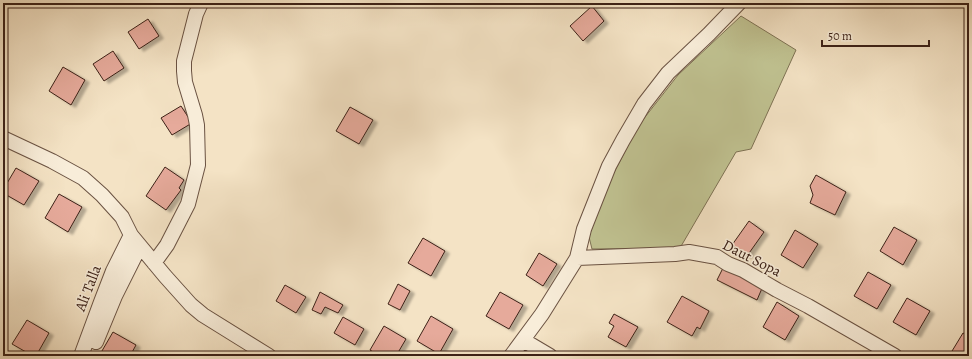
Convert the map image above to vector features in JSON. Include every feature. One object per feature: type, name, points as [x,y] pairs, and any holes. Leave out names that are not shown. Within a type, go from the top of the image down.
[{"type":"street","points":[[154,262],[167,244],[188,204],[198,165],[197,125],[185,82],[184,61],[196,14],[201,3]]},
{"type":"street","points":[[511,356],[542,314],[577,258],[584,229],[609,166],[644,104],[668,72],[709,34],[739,3]]},
{"type":"street","points":[[3,138],[52,161],[82,178],[102,195],[122,217],[131,235],[171,284],[191,305],[203,315],[269,356]]},
{"type":"street","name":"Ali Talla","points":[[81,356],[113,271],[131,235]]},
{"type":"street","points":[[90,356],[115,296],[140,246]]},
{"type":"street","name":"Daut Sopa","points":[[577,258],[675,254],[689,252],[717,257],[808,306],[895,356]]},
{"type":"street","points":[[523,340],[550,356]]},
{"type":"green space","points":[[741,16],[796,50],[751,149],[736,152],[680,248],[592,249],[589,237],[603,194],[638,126],[678,75]]},
{"type":"building","points":[[592,6],[604,21],[583,41],[570,26]]},
{"type":"building","points":[[148,19],[159,36],[139,49],[128,32]]},
{"type":"building","points":[[113,51],[124,68],[104,81],[93,64]]},
{"type":"building","points":[[63,67],[85,80],[71,105],[49,91]]},
{"type":"building","points":[[181,106],[192,123],[172,135],[161,118]]},
{"type":"building","points":[[350,107],[373,120],[359,144],[336,131]]},
{"type":"building","points":[[165,167],[184,180],[179,188],[181,190],[166,210],[146,196]]},
{"type":"building","points":[[16,168],[39,181],[24,205],[3,193],[3,190]]},
{"type":"building","points":[[816,175],[846,192],[835,215],[810,203],[813,195],[810,186]]},
{"type":"building","points":[[59,194],[82,207],[68,232],[45,218]]},
{"type":"building","points":[[749,221],[764,232],[747,256],[732,245]]},
{"type":"building","points":[[894,227],[917,240],[903,265],[880,251]]},
{"type":"building","points":[[795,230],[818,244],[803,268],[781,255]]},
{"type":"building","points":[[423,238],[445,251],[431,276],[408,263]]},
{"type":"building","points":[[539,253],[557,264],[543,286],[526,275]]},
{"type":"building","points":[[724,266],[763,286],[757,300],[717,280]]},
{"type":"building","points":[[868,272],[891,285],[877,309],[854,296]]},
{"type":"building","points":[[398,284],[410,291],[400,310],[388,304]]},
{"type":"building","points":[[285,285],[306,297],[296,313],[276,301]]},
{"type":"building","points":[[320,292],[343,305],[338,313],[325,307],[321,314],[312,310]]},
{"type":"building","points":[[500,292],[523,305],[509,329],[486,316]]},
{"type":"building","points":[[682,296],[709,311],[700,329],[697,327],[692,336],[667,322]]},
{"type":"building","points":[[907,298],[930,311],[916,335],[893,322]]},
{"type":"building","points":[[777,302],[799,316],[785,340],[763,327]]},
{"type":"building","points":[[614,314],[638,327],[626,347],[608,337],[614,326],[609,323]]},
{"type":"building","points":[[431,316],[453,329],[439,354],[417,341]]},
{"type":"building","points":[[343,317],[364,329],[355,345],[334,333]]},
{"type":"building","points":[[27,320],[49,333],[36,356],[33,356],[12,344]]},
{"type":"building","points":[[384,326],[406,339],[396,356],[380,356],[370,350]]},
{"type":"building","points":[[113,332],[136,345],[130,356],[99,356]]},
{"type":"building","points":[[963,333],[969,336],[969,356],[949,356]]}]
